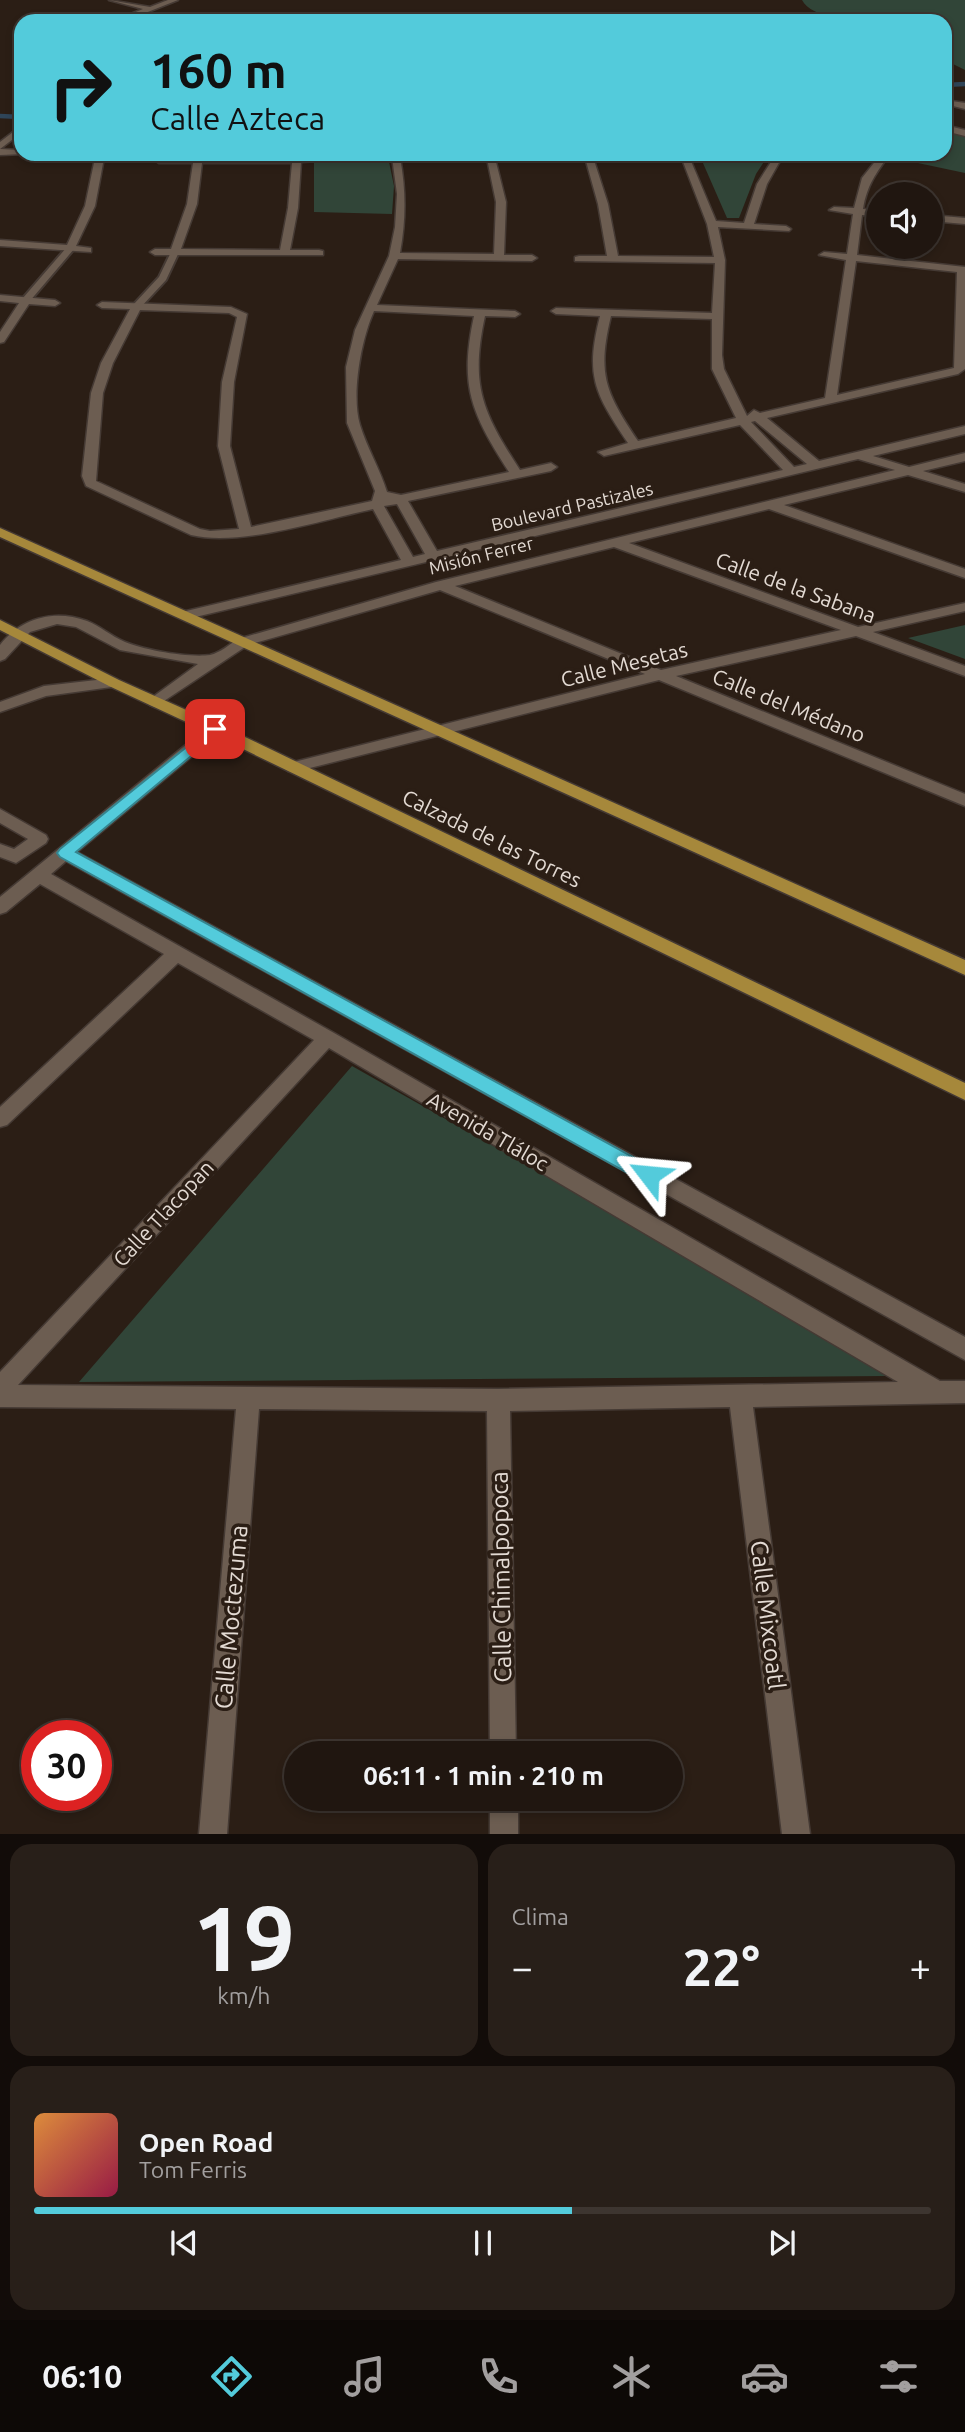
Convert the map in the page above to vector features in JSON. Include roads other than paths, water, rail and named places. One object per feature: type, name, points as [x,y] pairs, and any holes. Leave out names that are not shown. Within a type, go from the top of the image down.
[{"type":"main road","points":[[0,532],[965,968]]},
{"type":"main road","name":"Calzada de las Torres","points":[[0,624],[114,683],[215,729],[965,1092]]},
{"type":"street","points":[[113,0],[151,9]]},
{"type":"street","points":[[137,14],[174,0]]},
{"type":"street","points":[[10,128],[14,128]]},
{"type":"street","points":[[0,146],[14,135]]},
{"type":"street","points":[[70,248],[90,206],[99,161]]},
{"type":"street","points":[[175,252],[192,204],[198,161]]},
{"type":"street","points":[[284,253],[293,208],[297,161]]},
{"type":"street","points":[[393,161],[401,194],[400,227],[394,256],[360,330],[352,368],[353,423],[380,491],[377,505],[410,563]]},
{"type":"street","points":[[492,161],[501,202],[499,257]]},
{"type":"street","points":[[590,161],[603,204],[612,259]]},
{"type":"street","points":[[687,161],[712,224],[720,260],[716,347],[718,369],[743,421],[792,472]]},
{"type":"street","points":[[748,226],[762,184],[776,161]]},
{"type":"street","points":[[830,402],[858,212],[867,178],[880,161]]},
{"type":"street","points":[[834,210],[866,213]]},
{"type":"street","points":[[943,218],[964,218]]},
{"type":"street","points":[[712,224],[786,229]]},
{"type":"street","points":[[0,243],[87,250]]},
{"type":"street","points":[[155,252],[319,253]]},
{"type":"street","points":[[604,452],[958,371],[961,367],[963,270],[824,255]]},
{"type":"street","points":[[394,256],[532,258]]},
{"type":"street","points":[[579,259],[720,260]]},
{"type":"street","points":[[0,298],[55,303]]},
{"type":"street","points":[[0,340],[26,300]]},
{"type":"street","points":[[102,305],[231,310],[243,316],[228,382],[224,446],[246,532]]},
{"type":"street","points":[[137,306],[107,363],[97,393],[88,476],[90,483],[196,532],[211,535],[246,532],[551,467]]},
{"type":"street","points":[[369,308],[515,314]]},
{"type":"street","points":[[556,311],[719,316]]},
{"type":"street","points":[[480,313],[472,376],[478,406],[494,439],[517,474]]},
{"type":"street","points":[[606,313],[596,358],[600,380],[611,405],[635,445]]},
{"type":"street","points":[[738,406],[761,417],[817,466]]},
{"type":"street","name":"Boulevard Pastizales","points":[[187,615],[965,430]]},
{"type":"street","points":[[860,456],[965,488]]},
{"type":"street","name":"Misión Ferrer","points":[[155,702],[243,642],[441,584],[965,457]]},
{"type":"street","points":[[380,491],[401,500],[433,556]]},
{"type":"street","points":[[768,505],[965,574]]},
{"type":"street","name":"Calle de la Sabana","points":[[613,541],[965,671]]},
{"type":"street","name":"Calle del Médano","points":[[441,584],[965,800]]},
{"type":"street","name":"Calle Mesetas","points":[[294,767],[660,675],[965,607]]},
{"type":"street","points":[[0,656],[17,632],[46,619],[58,618],[82,624],[123,646],[178,656],[215,659]]},
{"type":"street","points":[[0,708],[44,691],[114,683]]},
{"type":"street","points":[[0,907],[215,729]]},
{"type":"street","points":[[0,815],[40,839],[16,857],[0,850]]},
{"type":"street","name":"Avenida Tláloc","points":[[65,853],[965,1349]]},
{"type":"street","name":"Avenida Tláloc","points":[[38,875],[327,1038],[935,1391]]},
{"type":"street","points":[[0,1119],[177,953]]},
{"type":"street","name":"Calle Tlacopan","points":[[0,1388],[327,1038]]},
{"type":"street","name":"Avenida Tláloc","points":[[0,1396],[498,1400],[965,1392]]},
{"type":"street","name":"Calle Mixcoatl","points":[[740,1396],[796,1833]]},
{"type":"street","name":"Calle Moctezuma","points":[[214,1833],[248,1400]]},
{"type":"street","name":"Calle Chimalpopoca","points":[[498,1400],[503,1741]]},
{"type":"street","points":[[504,1811],[504,1833]]},
{"type":"lane","points":[[26,300],[70,248]]},
{"type":"lane","points":[[137,306],[163,278],[175,252]]},
{"type":"waterway","points":[[952,85],[965,84]]},
{"type":"waterway","points":[[0,116],[14,117]]}]
